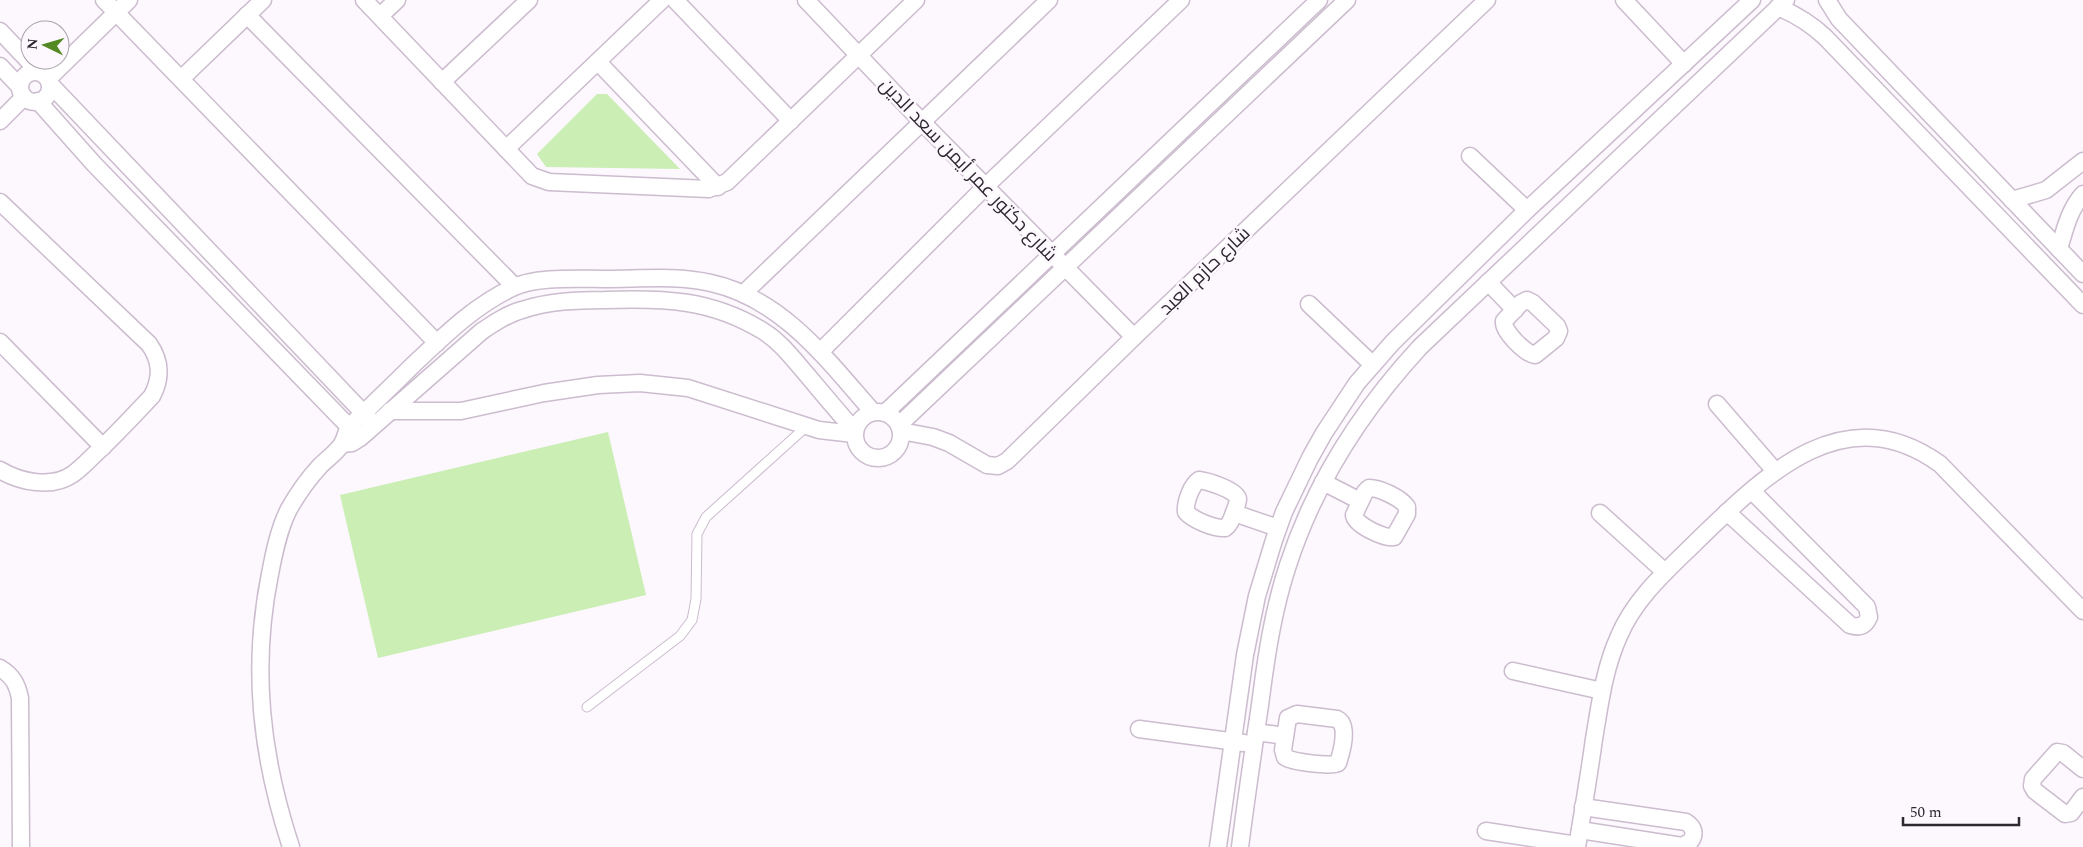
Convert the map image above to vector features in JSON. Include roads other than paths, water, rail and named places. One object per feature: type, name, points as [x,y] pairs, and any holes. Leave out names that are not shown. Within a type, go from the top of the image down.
[{"type":"street","points":[[104,0],[437,343]]},
{"type":"street","points":[[46,78],[128,0]]},
{"type":"street","points":[[181,79],[263,0]]},
{"type":"street","points":[[364,0],[532,176],[550,182],[708,189],[718,187],[727,182],[916,0]]},
{"type":"street","points":[[380,16],[397,0]]},
{"type":"street","points":[[442,82],[529,0]]},
{"type":"street","points":[[506,149],[662,0]]},
{"type":"street","points":[[675,0],[791,121]]},
{"type":"street","name":"شارع دكتور عمر أيمن سعد الدين","points":[[806,0],[922,122],[1134,337]]},
{"type":"street","points":[[743,294],[1049,0]]},
{"type":"street","points":[[820,352],[986,186],[1181,0]]},
{"type":"street","points":[[879,413],[1052,254],[1318,0]]},
{"type":"street","points":[[900,428],[1065,267],[1347,0]]},
{"type":"street","name":"شارع حازم العبد","points":[[900,428],[933,437],[964,450],[987,465],[998,466],[1007,461],[1487,0]]},
{"type":"street","points":[[1624,0],[1684,64]]},
{"type":"street","points":[[1218,847],[1250,625],[1265,568],[1278,528],[1296,485],[1319,441],[1340,407],[1372,364],[1471,264],[1752,0]]},
{"type":"street","points":[[1827,0],[1839,19],[2083,274]]},
{"type":"street","points":[[1240,847],[1266,659],[1279,596],[1299,535],[1323,482],[1342,448],[1378,395],[1420,347],[1782,4],[1811,24],[2083,305]]},
{"type":"street","points":[[247,15],[514,286]]},
{"type":"street","points":[[0,31],[375,426]]},
{"type":"street","points":[[598,62],[718,187]]},
{"type":"street","points":[[0,66],[355,433]]},
{"type":"street","points":[[27,95],[24,76],[28,73],[46,78]]},
{"type":"street","points":[[0,121],[27,95],[48,95],[46,78]]},
{"type":"street","points":[[1923,141],[1940,124]]},
{"type":"street","points":[[1592,150],[1610,167]]},
{"type":"street","points":[[1470,156],[1527,210]]},
{"type":"street","points":[[2012,200],[2046,190],[2083,161]]},
{"type":"street","points":[[2059,249],[2067,221],[2076,202],[2083,194]]},
{"type":"street","points":[[0,202],[149,344],[158,359],[160,378],[152,396],[72,475],[58,480],[42,482],[24,480],[0,470]]},
{"type":"street","points":[[355,433],[363,413],[460,321],[486,302],[514,286],[546,280],[567,279],[679,279],[711,283],[743,294],[785,319],[879,413]]},
{"type":"street","points":[[1488,282],[1515,310]]},
{"type":"street","points":[[291,847],[277,805],[266,755],[261,703],[260,651],[265,600],[275,548],[288,510],[306,482],[342,444],[355,433],[375,426],[482,331],[500,319],[520,310],[541,304],[581,300],[662,299],[694,303],[719,310],[764,331],[783,347],[855,433],[859,449],[872,458],[880,458],[894,451],[899,444],[900,428],[891,416],[879,413],[864,416],[858,423],[855,433]]},
{"type":"street","points":[[1309,304],[1372,364]]},
{"type":"street","points":[[0,342],[103,446]]},
{"type":"street","points":[[390,411],[461,411],[589,386],[640,382],[688,388],[826,432],[855,433]]},
{"type":"street","points":[[1717,404],[1776,471]]},
{"type":"street","points":[[1578,841],[1602,691],[1610,660],[1620,634],[1641,599],[1665,572],[1727,512],[1776,471],[1798,456],[1831,442],[1869,437],[1907,444],[1925,452],[1940,464],[2083,611]]},
{"type":"street","points":[[1323,482],[1360,501]]},
{"type":"street","points":[[1727,512],[1850,625],[1860,627],[1864,625],[1870,617],[1867,607],[1752,491]]},
{"type":"street","points":[[1234,513],[1278,528]]},
{"type":"street","points":[[1600,513],[1665,572]]},
{"type":"street","points":[[0,668],[8,673],[17,683],[20,698],[20,847]]},
{"type":"street","points":[[1513,671],[1602,691]]},
{"type":"street","points":[[1139,728],[1233,741],[1284,736]]},
{"type":"street","points":[[2082,802],[2071,813],[2064,814],[2035,791],[2032,782],[2057,752],[2063,753],[2083,769]]},
{"type":"street","points":[[1486,831],[1578,841],[1682,846],[1690,842],[1694,834],[1693,829],[1686,822],[1583,807]]},
{"type":"lane","points":[[587,707],[680,636],[692,620],[696,599],[697,534],[706,518],[807,426]]}]
